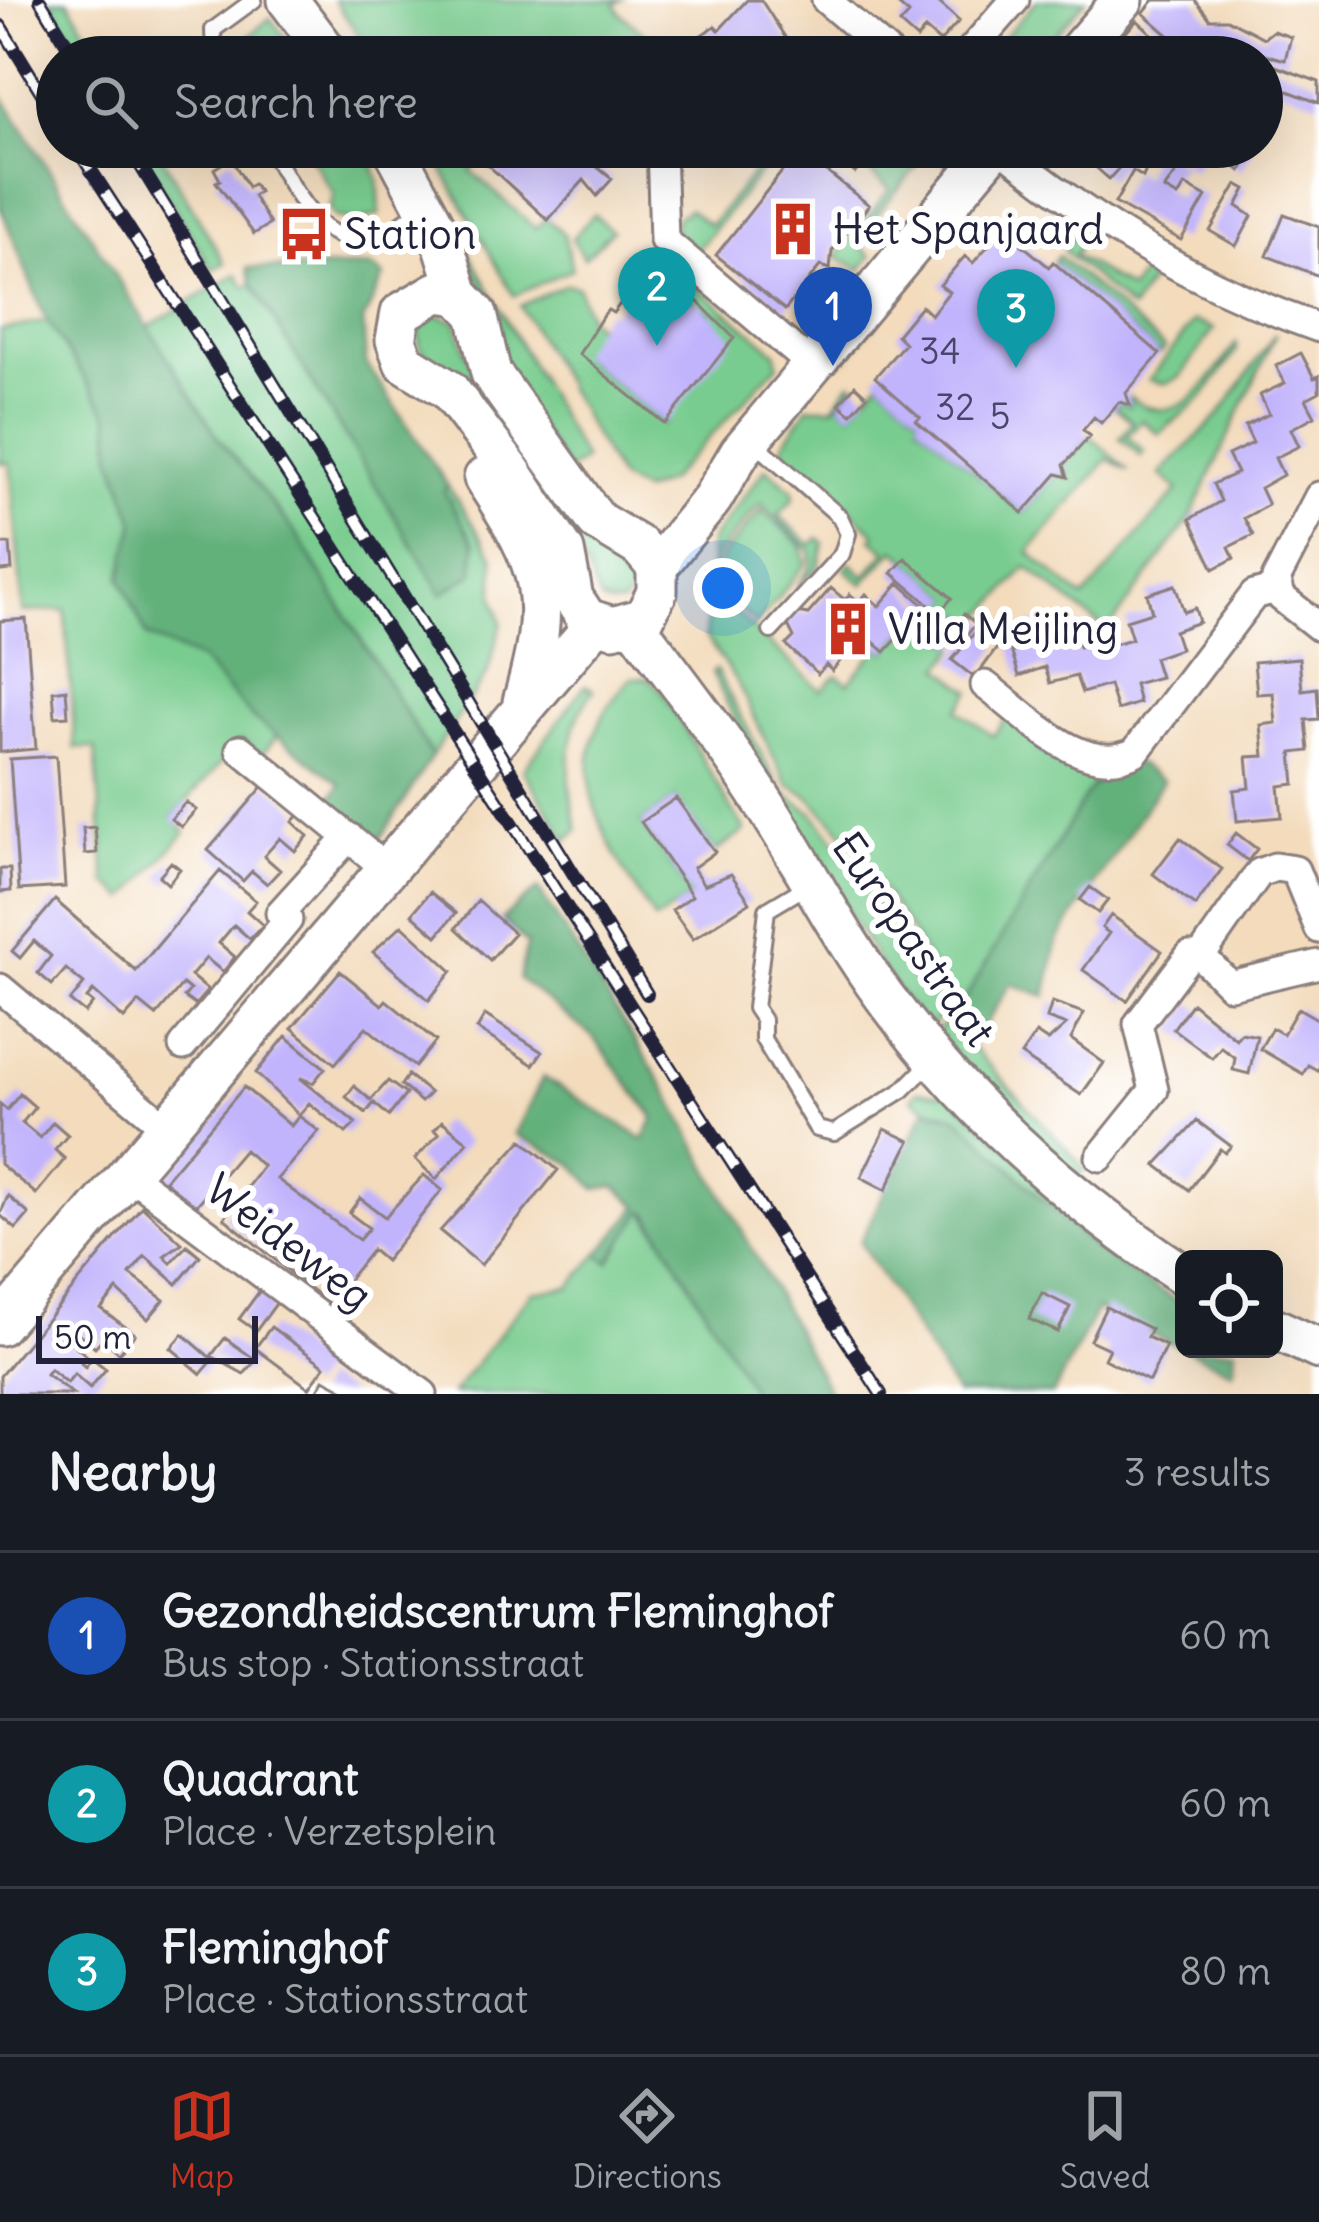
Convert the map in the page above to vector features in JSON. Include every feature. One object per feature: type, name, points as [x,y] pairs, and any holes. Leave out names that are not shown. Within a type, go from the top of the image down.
[{"type":"street","points":[[288,0],[315,36]]},
{"type":"street","points":[[826,0],[868,36]]},
{"type":"street","points":[[983,36],[1015,0]]},
{"type":"street","points":[[1091,36],[1123,0]]},
{"type":"street","points":[[401,168],[421,210],[440,296]]},
{"type":"street","points":[[662,168],[664,240],[812,365]]},
{"type":"street","points":[[0,1325],[520,713],[635,605],[745,446],[980,168]]},
{"type":"street","points":[[1026,168],[1120,237],[1244,301],[1319,328]]},
{"type":"street","points":[[440,296],[396,325],[398,352],[526,545],[540,593],[541,639],[520,713]]},
{"type":"street","points":[[440,296],[477,314],[485,358],[499,386],[597,521],[628,540]]},
{"type":"street","points":[[409,369],[449,390],[508,467],[564,551],[578,609],[635,605]]},
{"type":"street","points":[[628,540],[643,534],[695,482],[745,446]]},
{"type":"street","points":[[1319,496],[1276,579],[1281,597],[1319,627]]},
{"type":"street","points":[[628,540],[635,605]]},
{"type":"street","points":[[986,686],[1082,756],[1124,758],[1135,752],[1254,595],[1279,588]]},
{"type":"street","name":"Europastraat","points":[[635,605],[724,709],[750,780],[812,883],[883,994],[935,1059],[978,1108],[1071,1193],[1175,1268]]},
{"type":"street","points":[[240,749],[387,868]]},
{"type":"street","points":[[320,946],[280,913],[349,837]]},
{"type":"street","points":[[1201,956],[1259,874],[1275,867],[1295,870],[1319,929]]},
{"type":"street","points":[[184,1046],[288,920]]},
{"type":"street","points":[[1100,1157],[1154,1090],[1138,1024],[1189,956],[1201,956]]},
{"type":"street","points":[[1201,956],[1207,968],[1230,985],[1319,964]]},
{"type":"street","points":[[0,988],[166,1127]]},
{"type":"street","points":[[202,1023],[233,1049]]},
{"type":"street","name":"Weideweg","points":[[127,1173],[405,1388]]},
{"type":"street","points":[[1283,1332],[1319,1348]]},
{"type":"lane","points":[[213,36],[213,30],[254,0]]},
{"type":"lane","points":[[282,168],[319,226],[334,236],[386,234],[421,210]]},
{"type":"lane","points":[[745,446],[839,518],[848,534],[842,554],[771,631]]},
{"type":"lane","points":[[812,883],[767,910],[755,1008],[763,1020],[763,1039],[817,1129],[834,1132],[903,1090],[935,1059]]},
{"type":"green space","points":[[50,0],[68,0],[89,36],[71,36]]},
{"type":"green space","points":[[334,0],[622,0],[615,4],[620,13],[647,36],[359,36]]},
{"type":"green space","points":[[1037,0],[1086,0],[1054,36],[1005,36]]},
{"type":"green space","points":[[270,18],[284,36],[249,36]]},
{"type":"green space","points":[[0,92],[36,149],[36,168],[48,168],[219,439],[296,533],[432,756],[373,851],[333,816],[329,801],[341,784],[252,717],[202,661],[147,636],[121,578],[135,522],[112,455],[109,416],[43,314],[0,206]]},
{"type":"green space","points":[[151,168],[168,168],[225,263],[212,270]]},
{"type":"green space","points":[[317,168],[374,168],[380,214],[360,221],[336,218],[329,208],[334,194]]},
{"type":"green space","points":[[442,168],[474,168],[471,171],[535,228],[546,218],[564,234],[572,269],[514,296]]},
{"type":"green space","points":[[757,168],[763,169],[695,253],[675,232],[676,217],[689,209],[710,225]]},
{"type":"green space","points":[[865,168],[915,168],[855,241],[872,256],[861,269],[836,257],[890,189]]},
{"type":"green space","points":[[593,214],[612,230],[584,258],[572,239]]},
{"type":"green space","points":[[441,215],[461,238],[584,460],[568,471],[504,377],[484,299]]},
{"type":"green space","points":[[1077,229],[1087,235],[1074,255],[1130,290],[1143,272],[1153,277],[1131,310],[1064,251]]},
{"type":"green space","points":[[1058,256],[1165,348],[1160,354],[1053,262]]},
{"type":"green space","points":[[372,267],[384,276],[363,321],[366,363],[448,486],[444,491],[475,544],[474,573],[442,594],[252,284],[248,268]]},
{"type":"green space","points":[[237,274],[245,287],[252,284],[442,593],[475,543],[443,491],[448,486],[494,557],[494,596],[502,623],[487,674],[432,756],[296,533],[219,439],[146,328]]},
{"type":"green space","points":[[684,276],[776,352],[778,365],[667,482],[643,492],[619,479],[520,306],[567,284],[578,287],[589,318],[600,329],[580,355],[665,424],[711,313],[674,289]]},
{"type":"green space","points":[[436,315],[456,322],[466,352],[555,480],[536,493],[419,346],[419,327]]},
{"type":"green space","points":[[48,321],[109,416],[112,455],[135,522],[121,578],[147,636],[202,661],[252,717],[279,734],[261,755],[241,740],[172,818],[186,832],[126,899],[106,882],[95,748],[75,748],[65,610],[23,612],[10,463],[0,463],[0,330]]},
{"type":"green space","points":[[1194,321],[1214,329],[1180,377],[1165,384],[1149,380]]},
{"type":"green space","points":[[1276,333],[1190,519],[1107,631],[1027,567],[976,624],[964,614],[946,638],[957,647],[941,668],[971,691],[958,710],[993,736],[1007,718],[1075,765],[1103,771],[957,1012],[910,929],[839,828],[810,797],[787,784],[737,682],[705,636],[712,583],[710,541],[766,468],[793,490],[794,498],[779,515],[811,545],[818,538],[824,543],[818,568],[797,587],[811,566],[811,552],[761,503],[716,555],[715,594],[821,690],[837,675],[848,683],[879,647],[886,652],[926,607],[937,616],[951,598],[895,549],[863,584],[845,569],[850,563],[865,576],[887,551],[872,539],[876,533],[780,449],[808,407],[833,407],[851,382],[855,385],[839,404],[851,413],[880,381],[920,417],[917,422],[1023,513],[1057,474],[1068,477],[1064,465],[1090,436],[1129,471],[1108,459],[1029,552],[1083,599],[1178,490],[1160,474],[1219,415]]},
{"type":"green space","points":[[1236,344],[1237,350],[1204,396],[1159,434],[1142,420],[1127,436],[1144,451],[1141,456],[1120,438],[1133,422],[1115,407],[1119,402],[1129,406],[1130,397],[1164,410],[1178,406],[1204,386]]},
{"type":"green space","points":[[762,510],[801,545],[806,563],[757,624],[720,591],[721,557]]},
{"type":"green space","points":[[577,513],[633,579],[636,587],[623,604],[601,601],[584,563],[559,526]]},
{"type":"green space","points":[[716,670],[781,791],[812,812],[861,872],[948,1010],[928,1029],[885,973],[746,742],[712,673]]},
{"type":"green space","points":[[631,678],[648,678],[662,691],[745,831],[715,852],[676,798],[641,822],[692,896],[655,921],[604,830],[590,771],[593,740],[607,709]]},
{"type":"green space","points":[[585,685],[594,690],[577,721],[570,757],[578,830],[567,840],[523,770]]},
{"type":"green space","points":[[1138,764],[1163,781],[1058,940],[1046,996],[1011,984],[984,1027],[972,1035],[957,1012],[1086,795],[1103,771]]},
{"type":"green space","points":[[538,889],[666,1089],[830,1394],[754,1394],[649,1214],[643,1211],[609,1262],[598,1254],[639,1206],[615,1186],[596,1189],[573,1164],[515,1134],[543,1077],[644,1139],[654,1117],[592,1036],[519,979],[527,944],[502,919]]},
{"type":"green space","points":[[952,1016],[964,1038],[1085,1169],[1075,1179],[933,1034]]},
{"type":"green space","points":[[917,1091],[949,1094],[1129,1260],[1132,1273],[1065,1220],[962,1121],[912,1098]]},
{"type":"green space","points":[[925,1110],[957,1116],[1095,1250],[1175,1299],[1175,1345],[1097,1309],[1053,1394],[956,1394],[860,1242]]},
{"type":"green space","points":[[643,1210],[688,1276],[754,1394],[452,1394],[532,1292],[570,1287],[598,1254],[609,1261]]},
{"type":"green space","points":[[1205,1358],[1235,1358],[1233,1371]]},
{"type":"building","points":[[747,0],[761,0],[784,36],[700,36],[715,26],[719,30]]},
{"type":"building","points":[[893,0],[936,0],[959,21],[945,36],[933,36],[925,29],[914,36],[900,24],[909,14]]},
{"type":"building","points":[[1154,0],[1195,0],[1210,19],[1227,19],[1260,36],[1169,36],[1143,13]]},
{"type":"building","points":[[1137,20],[1154,36],[1123,36]]},
{"type":"building","points":[[1273,31],[1291,37],[1285,60],[1283,36],[1267,36]]},
{"type":"building","points":[[1283,69],[1319,82],[1319,103],[1283,89]]},
{"type":"building","points":[[237,168],[248,187],[253,184],[259,192],[253,196],[270,224],[254,234],[216,182],[220,180],[214,169]]},
{"type":"building","points":[[491,168],[598,168],[612,179],[597,196],[584,180],[548,220]]},
{"type":"building","name":"Het Spanjaard","points":[[785,168],[822,168],[869,205],[832,251],[830,269],[820,266],[785,310],[716,255]]},
{"type":"building","points":[[1097,168],[1119,168],[1109,179]]},
{"type":"building","points":[[1147,168],[1180,168],[1164,189],[1178,197],[1185,185],[1206,197],[1181,240],[1115,203],[1133,171],[1143,177]]},
{"type":"building","points":[[1237,184],[1246,189],[1237,206],[1252,216],[1236,246],[1210,231]]},
{"type":"building","points":[[1284,214],[1319,227],[1319,276],[1267,256]]},
{"type":"building","points":[[1003,229],[1049,267],[1053,262],[1160,354],[1126,393],[1130,405],[1119,402],[1101,423],[1094,417],[1083,430],[1090,436],[1064,465],[1068,477],[1057,474],[1023,513],[916,421],[920,417],[875,377],[905,343],[897,335],[921,306],[931,315],[949,292],[940,285],[965,256],[973,263]]},
{"type":"building","points":[[648,268],[693,304],[696,300],[734,338],[665,424],[579,354],[602,317],[608,310],[613,313]]},
{"type":"building","points":[[1301,353],[1314,378],[1319,376],[1319,392],[1306,399],[1315,416],[1291,429],[1299,446],[1275,458],[1283,475],[1260,488],[1268,505],[1244,518],[1253,535],[1229,547],[1234,558],[1214,569],[1190,519],[1221,501],[1213,484],[1237,473],[1228,455],[1253,443],[1245,426],[1269,414],[1260,395],[1285,383],[1276,366]]},
{"type":"building","points":[[855,385],[867,396],[851,414],[839,404]]},
{"type":"building","points":[[0,544],[10,544],[12,570],[0,571]]},
{"type":"building","points":[[905,558],[952,598],[939,613],[892,573]]},
{"type":"building","name":"Villa Meijling","points":[[899,583],[926,607],[885,652],[863,633],[832,671],[826,665],[818,674],[786,645],[794,637],[787,623],[797,612],[808,614],[831,588],[845,600],[850,594],[859,602],[866,594],[879,606]]},
{"type":"building","points":[[1175,585],[1184,612],[1195,608],[1199,622],[1174,631],[1180,649],[1154,658],[1160,677],[1134,684],[1139,703],[1117,710],[1109,685],[1082,693],[1076,676],[1050,683],[1045,667],[1019,676],[1006,634],[1041,622],[1046,639],[1073,630],[1079,647],[1105,639],[1107,646],[1132,639],[1126,620],[1152,612],[1147,594]]},
{"type":"building","points":[[964,614],[976,624],[957,647],[945,637]]},
{"type":"building","points":[[26,619],[36,749],[0,752],[0,621]]},
{"type":"building","points":[[986,619],[997,648],[975,678],[952,660]]},
{"type":"building","points":[[1299,658],[1302,690],[1317,688],[1319,719],[1306,720],[1309,751],[1292,753],[1295,784],[1279,786],[1282,817],[1237,821],[1234,790],[1250,788],[1247,757],[1264,756],[1261,725],[1276,723],[1273,693],[1257,694],[1254,662]]},
{"type":"building","points":[[66,689],[68,716],[55,717],[53,691]]},
{"type":"building","points":[[56,756],[65,887],[19,890],[10,759]]},
{"type":"building","points":[[266,783],[301,813],[293,822],[308,836],[295,851],[280,838],[264,856],[280,870],[267,884],[252,871],[243,881],[208,850]]},
{"type":"building","points":[[676,798],[715,852],[693,868],[704,885],[731,874],[750,902],[693,939],[672,910],[692,896],[641,822]]},
{"type":"building","points":[[186,802],[196,810],[181,827],[171,819]]},
{"type":"building","points":[[95,827],[97,853],[85,854],[83,828]]},
{"type":"building","points":[[1236,833],[1257,849],[1248,861],[1227,845]]},
{"type":"building","points":[[1180,838],[1222,869],[1195,906],[1153,874]]},
{"type":"building","points":[[171,862],[180,869],[168,884],[159,876]]},
{"type":"building","points":[[0,869],[10,869],[11,891],[0,892]]},
{"type":"building","points":[[220,871],[256,901],[247,911],[263,925],[250,939],[234,925],[219,943],[235,957],[223,972],[206,958],[191,976],[208,990],[195,1005],[184,997],[190,990],[183,984],[156,1016],[139,1002],[124,1019],[93,991],[87,998],[93,1003],[85,1013],[70,1001],[84,984],[66,969],[52,985],[38,973],[51,956],[34,941],[20,958],[12,951],[55,900],[136,971]]},
{"type":"building","points":[[1090,887],[1108,900],[1098,913],[1080,900]]},
{"type":"building","points":[[430,892],[456,913],[437,936],[412,914]]},
{"type":"building","points":[[478,901],[514,933],[490,960],[456,928]]},
{"type":"building","points":[[1111,915],[1162,951],[1127,1001],[1083,970],[1109,933],[1102,928]]},
{"type":"building","points":[[402,925],[452,971],[429,1000],[373,952]]},
{"type":"building","points":[[340,971],[382,1005],[386,1000],[436,1041],[415,1067],[366,1027],[335,1064],[292,1028]]},
{"type":"building","points":[[1052,1002],[1084,1013],[1071,1039],[1104,1063],[1081,1095],[1021,1055],[1036,1033],[1048,1041],[1066,1025],[1047,1018]]},
{"type":"building","points":[[1192,1003],[1236,1039],[1241,1033],[1257,1036],[1249,1074],[1233,1070],[1235,1058],[1221,1047],[1212,1058],[1173,1029]]},
{"type":"building","points":[[1298,1008],[1319,1020],[1319,1071],[1308,1065],[1303,1074],[1260,1049],[1272,1028],[1283,1034]]},
{"type":"building","points":[[485,1015],[542,1052],[533,1065],[477,1029]]},
{"type":"building","points":[[286,1036],[325,1068],[313,1083],[300,1078],[356,1123],[346,1133],[309,1103],[299,1115],[256,1073]]},
{"type":"building","points":[[408,1075],[430,1093],[421,1102],[401,1085]]},
{"type":"building","points":[[388,1081],[406,1094],[389,1116],[374,1103],[366,1113],[346,1097],[354,1086],[371,1100]]},
{"type":"building","points":[[244,1087],[291,1126],[299,1116],[319,1131],[277,1179],[359,1240],[369,1228],[349,1213],[360,1198],[385,1217],[424,1175],[442,1190],[385,1261],[372,1250],[329,1304],[224,1218],[263,1166],[244,1150],[196,1206],[164,1181]]},
{"type":"building","points":[[20,1094],[35,1107],[22,1123],[40,1138],[53,1122],[68,1135],[55,1150],[65,1159],[36,1194],[0,1164],[0,1104],[7,1110]]},
{"type":"building","points":[[442,1121],[468,1142],[436,1179],[415,1159],[439,1134],[434,1130]]},
{"type":"building","points":[[1197,1121],[1231,1146],[1225,1153],[1220,1149],[1189,1190],[1156,1165]]},
{"type":"building","points":[[885,1129],[910,1141],[886,1190],[861,1177]]},
{"type":"building","points":[[522,1140],[558,1170],[481,1265],[440,1231]]},
{"type":"building","points":[[8,1196],[29,1214],[16,1229],[0,1215]]},
{"type":"building","points":[[142,1206],[182,1243],[164,1256],[171,1263],[187,1245],[200,1256],[177,1284],[145,1256],[130,1274],[164,1300],[148,1319],[117,1290],[101,1309],[135,1334],[119,1353],[103,1338],[95,1347],[79,1334],[72,1343],[87,1356],[81,1363],[85,1367],[92,1358],[106,1369],[90,1388],[74,1374],[67,1383],[50,1369],[46,1374],[73,1394],[0,1394],[0,1376]]},
{"type":"building","points":[[261,1289],[278,1301],[256,1331],[239,1319]]},
{"type":"building","points":[[1042,1293],[1070,1307],[1058,1332],[1029,1319]]},
{"type":"building","points":[[1106,1307],[1151,1329],[1147,1337],[1166,1346],[1149,1381],[1104,1359],[1109,1349],[1090,1340]]},
{"type":"building","points":[[271,1327],[325,1366],[309,1388],[255,1348]]},
{"type":"building","points":[[183,1334],[213,1360],[201,1374],[171,1348]]},
{"type":"building","points":[[225,1338],[256,1360],[244,1374],[211,1356]]},
{"type":"building","points":[[324,1379],[352,1394],[316,1394]]},
{"type":"railway","points":[[40,0],[62,36]]},
{"type":"railway","points":[[0,25],[36,84]]},
{"type":"railway","points":[[90,168],[881,1394]]},
{"type":"railway","points":[[142,168],[647,994]]},
{"type":"place","name":"Het Spanjaard","points":[[793,229]]},
{"type":"place","name":"Station","points":[[304,234]]},
{"type":"place","name":"Quadrant","points":[[657,346]]},
{"type":"place","name":"Gezondheidscentrum Fleminghof","points":[[833,366]]},
{"type":"place","name":"Fleminghof","points":[[1016,368]]},
{"type":"place","name":"Villa Meijling","points":[[848,629]]}]
